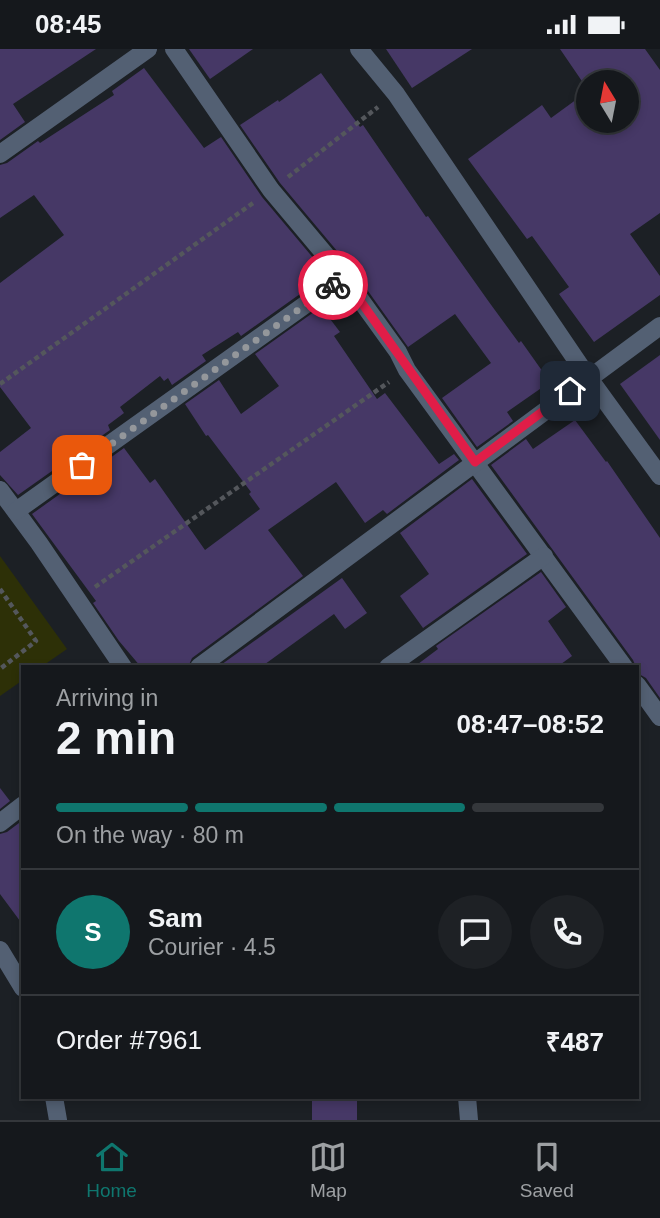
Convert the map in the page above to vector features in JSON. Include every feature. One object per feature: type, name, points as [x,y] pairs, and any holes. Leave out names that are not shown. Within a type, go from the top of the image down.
[{"type":"street","points":[[0,153],[148,49]]},
{"type":"street","points":[[174,49],[271,190],[344,278],[398,352],[407,370],[623,665]]},
{"type":"street","points":[[359,49],[396,94],[589,377],[660,476]]},
{"type":"street","points":[[16,511],[344,278]]},
{"type":"street","points":[[203,665],[660,326]]},
{"type":"street","points":[[0,490],[122,665]]},
{"type":"street","points":[[391,665],[544,556]]},
{"type":"street","points":[[639,688],[660,717]]},
{"type":"street","points":[[0,823],[21,807]]},
{"type":"street","points":[[0,950],[21,985]]},
{"type":"street","points":[[54,1099],[58,1120]]},
{"type":"street","points":[[467,1099],[469,1120]]},
{"type":"path","points":[[0,384],[271,190],[396,94]]},
{"type":"path","points":[[77,599],[407,370]]},
{"type":"path","points":[[0,589],[36,641],[0,669]]},
{"type":"green space","points":[[0,556],[67,649],[44,665],[21,665],[21,681],[0,696]]},
{"type":"building","points":[[0,49],[96,49],[13,104],[25,122],[0,140]]},
{"type":"building","points":[[189,49],[253,49],[210,79]]},
{"type":"building","points":[[386,49],[472,49],[412,88]]},
{"type":"building","points":[[560,49],[645,49],[660,70],[660,213],[630,234],[660,276],[660,295],[594,342],[559,294],[569,287],[532,236],[527,239],[468,159],[542,105],[551,118],[576,100],[576,133],[639,133],[639,70],[576,70],[576,72]]},
{"type":"building","points":[[144,68],[204,148],[221,137],[262,197],[325,272],[305,286],[307,289],[241,336],[238,332],[202,355],[206,361],[172,385],[168,378],[164,381],[160,376],[120,407],[124,413],[108,425],[110,430],[18,495],[0,475],[0,452],[31,428],[0,387],[0,283],[64,235],[34,195],[0,218],[0,165],[38,141],[40,143],[114,95],[112,91]]},
{"type":"building","points":[[321,73],[360,127],[363,125],[426,217],[428,216],[550,382],[507,412],[513,421],[477,447],[442,398],[491,363],[455,314],[408,347],[353,270],[280,183],[240,125]]},
{"type":"building","points":[[321,307],[340,332],[334,336],[377,399],[385,393],[439,464],[454,454],[459,460],[387,514],[383,510],[365,523],[336,482],[268,530],[303,576],[192,658],[189,665],[139,665],[119,641],[93,603],[96,601],[32,514],[124,448],[150,483],[155,479],[205,550],[260,509],[249,494],[251,492],[208,435],[206,436],[185,404],[219,380],[241,414],[279,386],[255,354]]},
{"type":"building","points":[[660,355],[660,440],[620,384]]},
{"type":"building","points":[[575,420],[660,538],[660,698],[646,678],[639,674],[639,665],[635,665],[491,465],[526,439],[533,449]]},
{"type":"building","points":[[472,479],[527,554],[423,628],[400,596],[429,574],[400,533]]},
{"type":"building","points":[[541,572],[566,607],[548,621],[572,656],[560,665],[417,665],[438,649],[436,646]]},
{"type":"building","points":[[342,578],[367,613],[345,629],[334,614],[264,665],[221,665]]},
{"type":"building","points":[[0,788],[10,801],[0,809]]},
{"type":"building","points":[[21,822],[21,922],[0,894],[0,834]]},
{"type":"building","points":[[312,1099],[357,1099],[357,1120],[312,1120]]},
{"type":"way so far","points":[[82,465],[333,285]]},
{"type":"route","points":[[333,285],[344,278],[475,462],[570,391]]}]
